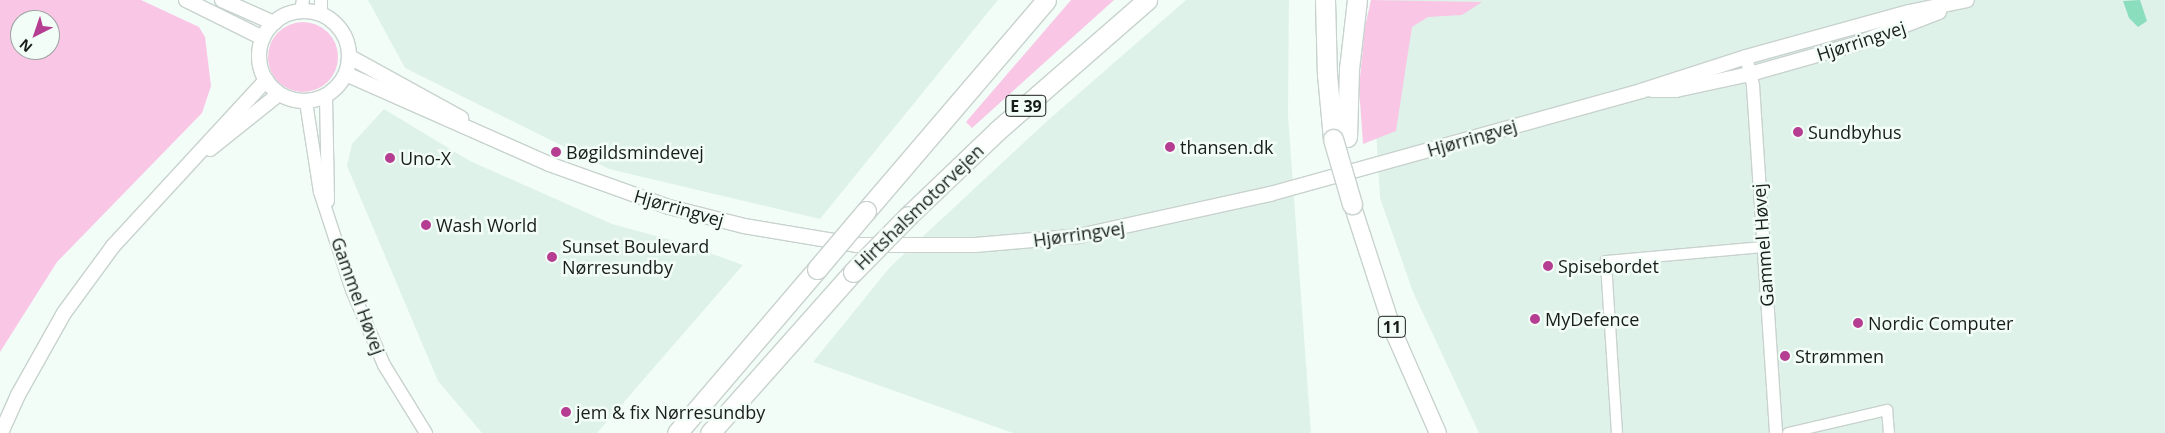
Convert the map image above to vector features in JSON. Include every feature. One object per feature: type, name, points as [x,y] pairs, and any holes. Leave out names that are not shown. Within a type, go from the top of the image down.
[{"type":"highway","name":"Hirtshalsmotorvejen","points":[[678,433],[1046,0]]},
{"type":"highway","name":"Hirtshalsmotorvejen","points":[[710,433],[853,272],[908,216],[998,130],[1147,0]]},
{"type":"highway","name":"11","points":[[1325,0],[1326,74],[1354,211]]},
{"type":"highway","name":"11","points":[[1340,138],[1357,0]]},
{"type":"main road","points":[[186,0],[263,38]]},
{"type":"main road","points":[[222,0],[274,23]]},
{"type":"main road","name":"Hjørringvej","points":[[346,74],[612,189],[744,226],[858,245],[975,245],[1079,236],[1151,222],[1270,194],[1641,91],[1746,57],[1909,12],[1963,1]]},
{"type":"main road","name":"Hjørringvej","points":[[1641,91],[1676,90],[1750,74],[1856,44],[1963,1]]},
{"type":"main road","points":[[302,6],[321,15],[342,32],[350,57],[346,74],[326,96],[306,102],[278,94],[266,80],[259,60],[263,38],[274,23],[302,6]]},
{"type":"main road","name":"Hjørringvej","points":[[350,57],[389,76],[514,148]]},
{"type":"main road","points":[[1,433],[18,395],[64,313],[114,246],[266,80]]},
{"type":"main road","points":[[182,172],[278,94]]},
{"type":"main road","name":"11","points":[[1354,211],[1394,332],[1438,433]]},
{"type":"street","points":[[321,0],[321,15]]},
{"type":"street","name":"Gammel Høvej","points":[[1746,57],[1750,74],[1776,433]]},
{"type":"street","name":"Gammel Høvej","points":[[326,96],[328,208]]},
{"type":"street","name":"Gammel Høvej","points":[[306,102],[320,192],[328,208],[352,290],[373,341],[426,433]]},
{"type":"street","points":[[1617,433],[1606,261],[1680,252],[1763,247]]},
{"type":"street","points":[[1788,433],[1887,410],[1889,433]]},
{"type":"shaded area","points":[[0,0],[141,0],[199,27],[205,37],[211,86],[202,113],[57,262],[0,352]]},
{"type":"shaded area","points":[[368,0],[998,0],[820,219],[609,169],[405,68]]},
{"type":"shaded area","points":[[1071,0],[1114,0],[972,128],[966,122]]},
{"type":"shaded area","points":[[1186,0],[1289,0],[1288,115],[1311,433],[1013,433],[813,362],[890,267],[1046,122]]},
{"type":"shaded area","points":[[1371,0],[1482,2],[1462,15],[1428,17],[1412,27],[1396,131],[1363,144],[1359,87],[1365,27]]},
{"type":"shaded area","points":[[1388,0],[2165,0],[2165,433],[1479,433],[1413,292],[1380,198],[1375,111]]},
{"type":"shaded area","points":[[2140,0],[2147,21],[2138,27],[2129,18],[2123,1]]},
{"type":"shaded area","points":[[310,22],[323,28],[332,37],[336,43],[338,57],[336,71],[328,82],[317,90],[296,92],[289,90],[278,82],[270,71],[268,50],[270,43],[278,32],[289,24]]},
{"type":"shaded area","points":[[384,109],[470,161],[612,224],[682,243],[743,265],[597,433],[482,433],[438,381],[347,166],[352,144]]},
{"type":"place","name":"Sundbyhus","points":[[1798,132]]},
{"type":"place","name":"thansen.dk","points":[[1170,147]]},
{"type":"place","name":"Bøgildsmindevej","points":[[556,152]]},
{"type":"place","name":"Uno-X","points":[[390,158]]},
{"type":"place","name":"Wash World","points":[[426,225]]},
{"type":"place","name":"Sunset Boulevard Nørresundby","points":[[552,257]]},
{"type":"place","name":"Spisebordet","points":[[1548,266]]},
{"type":"place","name":"MyDefence","points":[[1535,319]]},
{"type":"place","name":"Nordic Computer","points":[[1858,323]]},
{"type":"place","name":"Strømmen","points":[[1785,356]]},
{"type":"place","name":"jem & fix Nørresundby","points":[[566,412]]}]
